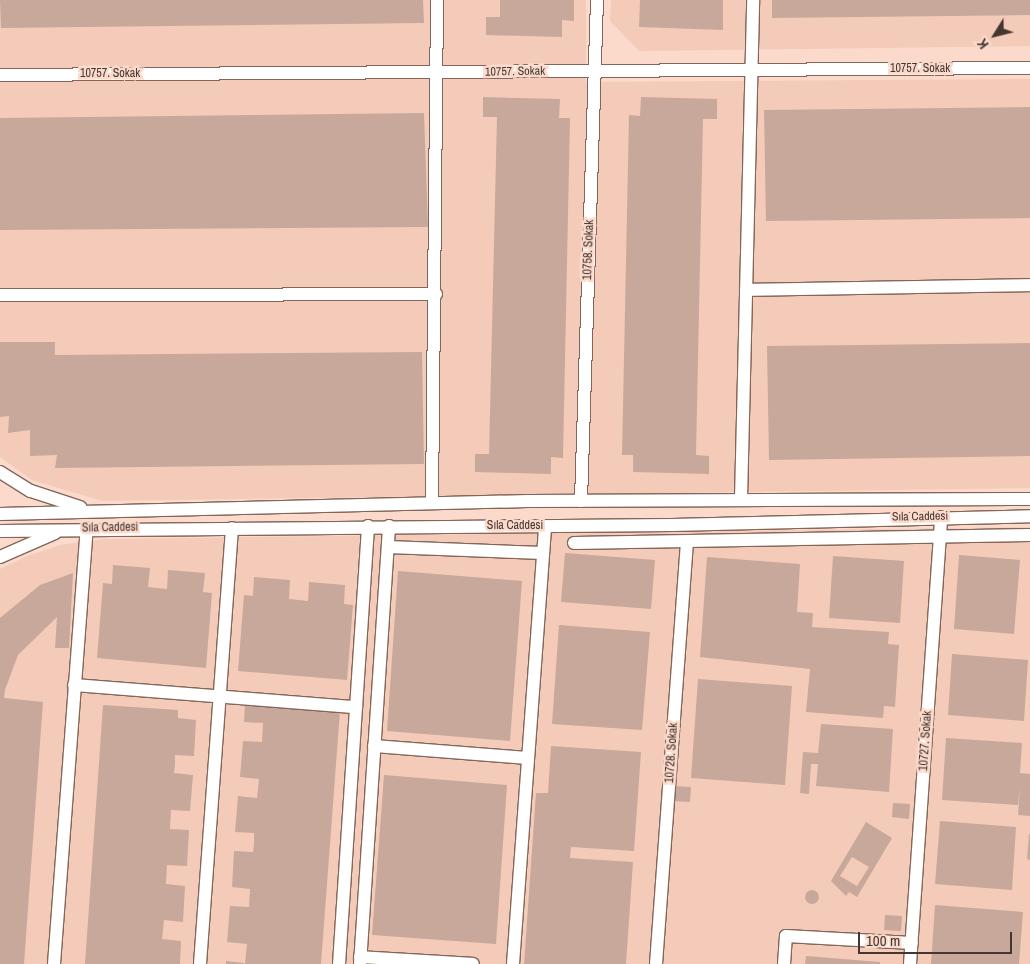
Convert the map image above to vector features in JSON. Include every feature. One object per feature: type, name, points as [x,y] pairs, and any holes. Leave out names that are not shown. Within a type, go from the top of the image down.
[{"type":"street","points":[[432,503],[436,294],[437,0]]},
{"type":"street","name":"10758. Sokak","points":[[581,501],[597,0]]},
{"type":"street","points":[[741,499],[753,0]]},
{"type":"street","name":"10757. Sokak","points":[[0,75],[1030,68]]},
{"type":"street","points":[[746,290],[1030,285]]},
{"type":"street","points":[[0,295],[436,294]]},
{"type":"street","points":[[0,472],[32,491],[87,509]]},
{"type":"street","name":"Sıla Caddesi","points":[[0,514],[87,509],[432,503],[741,499],[1030,499]]},
{"type":"street","name":"Sıla Caddesi","points":[[0,531],[87,528],[545,526],[1030,516]]},
{"type":"street","name":"10727. Sokak","points":[[910,964],[942,517]]},
{"type":"street","points":[[339,964],[368,526]]},
{"type":"street","points":[[389,526],[360,961],[472,964]]},
{"type":"street","points":[[513,964],[525,758],[545,526]]},
{"type":"street","points":[[54,964],[87,528]]},
{"type":"street","points":[[200,964],[218,696],[232,528]]},
{"type":"street","points":[[0,557],[70,529]]},
{"type":"street","points":[[574,544],[1030,535]]},
{"type":"street","name":"10728. Sokak","points":[[656,964],[687,541]]},
{"type":"street","points":[[388,547],[543,553]]},
{"type":"street","points":[[74,685],[356,707]]},
{"type":"street","points":[[374,746],[525,758]]},
{"type":"street","points":[[784,964],[786,936],[912,943]]},
{"type":"shaded area","points":[[0,0],[586,0],[586,82],[1030,79],[1030,488],[102,501],[32,480],[0,457]]},
{"type":"shaded area","points":[[611,0],[1030,0],[1030,46],[639,51],[610,21]]},
{"type":"shaded area","points":[[1030,527],[1030,964],[0,964],[0,569],[27,556],[60,545],[103,539]]},
{"type":"building","points":[[0,0],[423,0],[424,23],[1,28]]},
{"type":"building","points":[[500,0],[574,0],[574,21],[562,20],[562,37],[486,35],[486,17],[500,17]]},
{"type":"building","points":[[640,0],[723,0],[723,30],[639,27]]},
{"type":"building","points":[[772,0],[1030,0],[1030,15],[772,18]]},
{"type":"building","points":[[483,97],[560,99],[559,118],[570,118],[563,458],[551,457],[551,474],[475,472],[475,454],[489,454],[497,117],[483,117]]},
{"type":"building","points":[[641,97],[717,99],[717,119],[703,119],[696,455],[709,456],[709,474],[633,472],[633,455],[622,455],[629,115],[640,116]]},
{"type":"building","points":[[1030,107],[1030,218],[766,221],[764,110]]},
{"type":"building","points":[[424,113],[428,227],[0,230],[0,118]]},
{"type":"building","points":[[0,342],[55,342],[55,355],[422,352],[424,464],[55,468],[57,455],[30,456],[30,430],[8,433],[9,416],[0,417]]},
{"type":"building","points":[[1030,343],[1030,456],[769,460],[767,346]]},
{"type":"building","points":[[565,553],[655,560],[651,609],[561,602]]},
{"type":"building","points":[[959,555],[1020,560],[1014,634],[954,629]]},
{"type":"building","points":[[833,556],[904,561],[900,623],[829,618]]},
{"type":"building","points":[[707,557],[800,564],[797,612],[813,613],[812,627],[889,632],[888,644],[899,645],[895,707],[884,706],[883,718],[806,712],[810,669],[700,657]]},
{"type":"building","points":[[113,565],[150,568],[148,587],[167,589],[168,570],[205,573],[203,592],[212,593],[206,668],[97,658],[103,583],[112,584]]},
{"type":"building","points":[[398,571],[522,581],[510,741],[387,731]]},
{"type":"building","points":[[73,573],[69,648],[55,648],[57,617],[18,655],[5,690],[4,698],[43,702],[24,964],[0,964],[0,618],[40,585]]},
{"type":"building","points":[[254,577],[290,580],[289,599],[308,601],[309,582],[345,585],[344,604],[353,605],[347,680],[238,671],[244,595],[253,596]]},
{"type":"building","points":[[559,625],[650,632],[642,730],[552,724]]},
{"type":"building","points":[[952,654],[1028,660],[1024,721],[948,715]]},
{"type":"building","points":[[698,679],[792,686],[785,785],[691,778]]},
{"type":"building","points":[[245,704],[340,711],[321,964],[245,964],[247,944],[227,942],[230,906],[249,907],[250,889],[232,887],[234,851],[253,852],[254,844],[254,833],[235,832],[238,796],[257,798],[259,779],[240,777],[243,741],[262,742],[263,723],[244,722]]},
{"type":"building","points":[[103,705],[178,710],[178,718],[196,720],[194,756],[175,755],[174,773],[193,775],[190,811],[171,810],[170,829],[189,830],[187,866],[167,865],[166,884],[185,886],[183,922],[164,920],[162,939],[181,941],[180,964],[85,964]]},
{"type":"building","points":[[821,724],[893,729],[889,792],[816,786],[818,764],[811,764],[809,794],[800,793],[803,752],[818,753]]},
{"type":"building","points":[[946,738],[1022,743],[1020,773],[1030,774],[1030,816],[1018,815],[1020,784],[1018,805],[942,800]]},
{"type":"building","points":[[551,746],[641,752],[634,851],[571,847],[570,858],[633,862],[626,964],[524,964],[536,793],[548,793]]},
{"type":"building","points":[[384,775],[507,785],[496,944],[372,935]]},
{"type":"building","points":[[673,786],[691,787],[690,802],[672,801]]},
{"type":"building","points":[[893,803],[910,804],[909,819],[892,817]]},
{"type":"building","points":[[940,821],[1016,827],[1012,890],[935,884]]},
{"type":"building","points":[[866,822],[892,838],[857,897],[849,892],[846,896],[831,881]],"holes":[[[852,857],[869,867],[857,886],[840,876]]]},
{"type":"building","points":[[1030,834],[1030,860],[1027,859]]},
{"type":"building","points":[[812,890],[817,892],[819,897],[817,902],[812,904],[807,902],[805,897],[807,892]]},
{"type":"building","points":[[935,905],[1023,912],[1019,964],[931,964]]},
{"type":"building","points":[[885,915],[902,916],[901,931],[884,930]]},
{"type":"building","points":[[806,956],[880,962],[880,964],[805,964]]},
{"type":"building","points":[[226,961],[244,963],[244,964],[226,964]]}]
